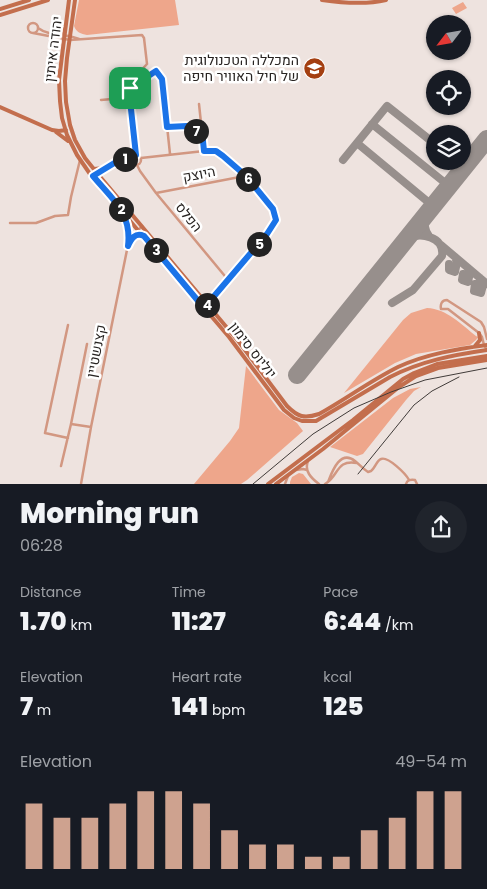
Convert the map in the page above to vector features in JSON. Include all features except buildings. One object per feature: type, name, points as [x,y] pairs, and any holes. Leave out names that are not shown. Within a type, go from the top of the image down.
[{"type":"street","points":[[0,9],[29,0]]},
{"type":"street","points":[[0,15],[48,0]]},
{"type":"street","points":[[322,0],[344,3],[386,0]]},
{"type":"street","name":"יהודה איתין","points":[[65,130],[59,96],[59,80],[69,1]]},
{"type":"street","name":"יהודה איתין","points":[[71,129],[65,81],[76,1]]},
{"type":"street","points":[[64,37],[58,34],[47,33],[38,28],[36,23],[33,22],[28,29],[33,33],[79,39],[139,34],[144,38],[147,64],[120,93],[112,99],[101,100]]},
{"type":"street","points":[[58,34],[66,27]]},
{"type":"street","points":[[33,33],[38,28]]},
{"type":"street","points":[[136,155],[129,91],[130,88],[156,71],[162,79],[170,154]]},
{"type":"street","points":[[199,104],[204,151]]},
{"type":"street","points":[[0,107],[53,130],[72,146]]},
{"type":"street","points":[[53,130],[62,125],[62,118]]},
{"type":"street","points":[[167,127],[187,126],[190,131],[202,131]]},
{"type":"street","points":[[53,130],[71,129]]},
{"type":"street","name":"יוליוס סימון","points":[[71,129],[79,148],[92,168],[204,300],[206,306],[213,311],[239,342],[286,406],[296,415],[302,417],[319,414],[410,362],[433,355],[474,347],[486,347]]},
{"type":"street","name":"יוליוס סימון","points":[[65,130],[80,160],[138,230],[206,306],[284,410],[294,418],[302,422],[319,420],[390,376],[413,366],[486,347]]},
{"type":"street","points":[[136,155],[141,158],[216,151],[246,176],[273,209],[276,220],[267,234],[206,306]]},
{"type":"street","points":[[93,176],[116,162],[131,159],[136,155]]},
{"type":"street","points":[[131,159],[132,163],[137,165],[141,162],[141,158]]},
{"type":"street","points":[[10,223],[36,223],[55,216],[68,215],[80,160]]},
{"type":"street","name":"הפלס","points":[[137,165],[156,193],[228,281]]},
{"type":"street","points":[[92,168],[104,168]]},
{"type":"street","name":"היוצק","points":[[156,193],[246,176]]},
{"type":"street","points":[[122,210],[128,226],[128,246]]},
{"type":"street","name":"קצנשטיין","points":[[81,484],[128,246],[130,239],[142,226]]},
{"type":"street","points":[[130,239],[138,235],[144,236]]},
{"type":"street","points":[[204,300],[213,299]]},
{"type":"street","points":[[213,299],[211,305],[213,311]]},
{"type":"street","points":[[486,347],[479,333],[448,309],[441,309],[440,305],[442,302],[447,300],[481,322],[487,339]]},
{"type":"street","points":[[68,325],[45,433],[68,438]]},
{"type":"street","points":[[474,347],[480,340],[479,333]]},
{"type":"street","points":[[61,466],[87,344]]},
{"type":"street","points":[[268,484],[405,382],[428,369],[447,362],[487,356]]},
{"type":"street","points":[[428,369],[487,360]]},
{"type":"street","points":[[276,484],[309,460],[374,405]]},
{"type":"street","points":[[71,424],[91,427]]},
{"type":"street","points":[[327,483],[332,471],[342,459],[349,458],[368,472],[371,471],[379,460],[382,458],[386,459],[403,472],[409,480]]},
{"type":"street","points":[[309,460],[307,470],[319,484]]},
{"type":"street","points":[[295,470],[307,470]]},
{"type":"street","points":[[285,484],[290,474]]},
{"type":"street","points":[[406,484],[409,480]]},
{"type":"street","points":[[409,480],[415,480],[417,484]]},
{"type":"shaded area","points":[[79,0],[175,0],[179,25],[85,35],[77,31],[74,26]]},
{"type":"shaded area","points":[[463,2],[467,8],[456,14],[452,8]]},
{"type":"shaded area","points":[[427,308],[447,314],[478,337],[470,345],[416,354],[395,363],[344,393],[403,320],[411,313]]},
{"type":"shaded area","points":[[246,366],[279,410],[297,423],[303,431],[241,484],[194,484],[239,428]]},
{"type":"shaded area","points":[[421,387],[414,391],[406,400],[363,454],[357,456],[330,447],[393,398],[410,389]]},
{"type":"shaded area","points":[[299,473],[303,474],[311,484],[290,484],[292,477]]},
{"type":"taxiway","points":[[343,160],[387,106],[426,137]]},
{"type":"taxiway","points":[[372,124],[449,186]]},
{"type":"taxiway","points":[[357,143],[433,206]]},
{"type":"taxiway","points":[[426,215],[425,226],[429,236]]},
{"type":"taxiway","points":[[392,303],[413,290],[442,256],[440,244],[430,237],[418,236],[406,239]]},
{"type":"taxiway","points":[[441,245],[487,284]]},
{"type":"taxiway","points":[[449,264],[449,270],[455,272],[457,262],[455,257]]},
{"type":"taxiway","points":[[463,274],[462,280],[468,282],[470,273],[468,268]]},
{"type":"taxiway","points":[[475,284],[474,291],[481,293],[483,285],[480,278]]},
{"type":"runway","points":[[297,375],[487,139]]},
{"type":"railway","points":[[253,484],[313,434],[354,408],[425,380],[487,368]]},
{"type":"railway","points":[[358,474],[414,405],[432,391],[459,377]]},
{"type":"place","name":"המכללה הטכנולוגית של חיל האוויר חיפה","points":[[315,68]]},
{"type":"route","points":[[156,71],[162,79],[167,127],[187,126],[190,131],[202,131],[204,151],[216,151],[223,156],[246,176],[273,209],[276,220],[267,234],[204,308],[144,236],[134,236],[130,239],[128,246],[128,226],[122,210],[93,176],[116,162],[131,159],[136,155],[130,88],[156,71]]}]
